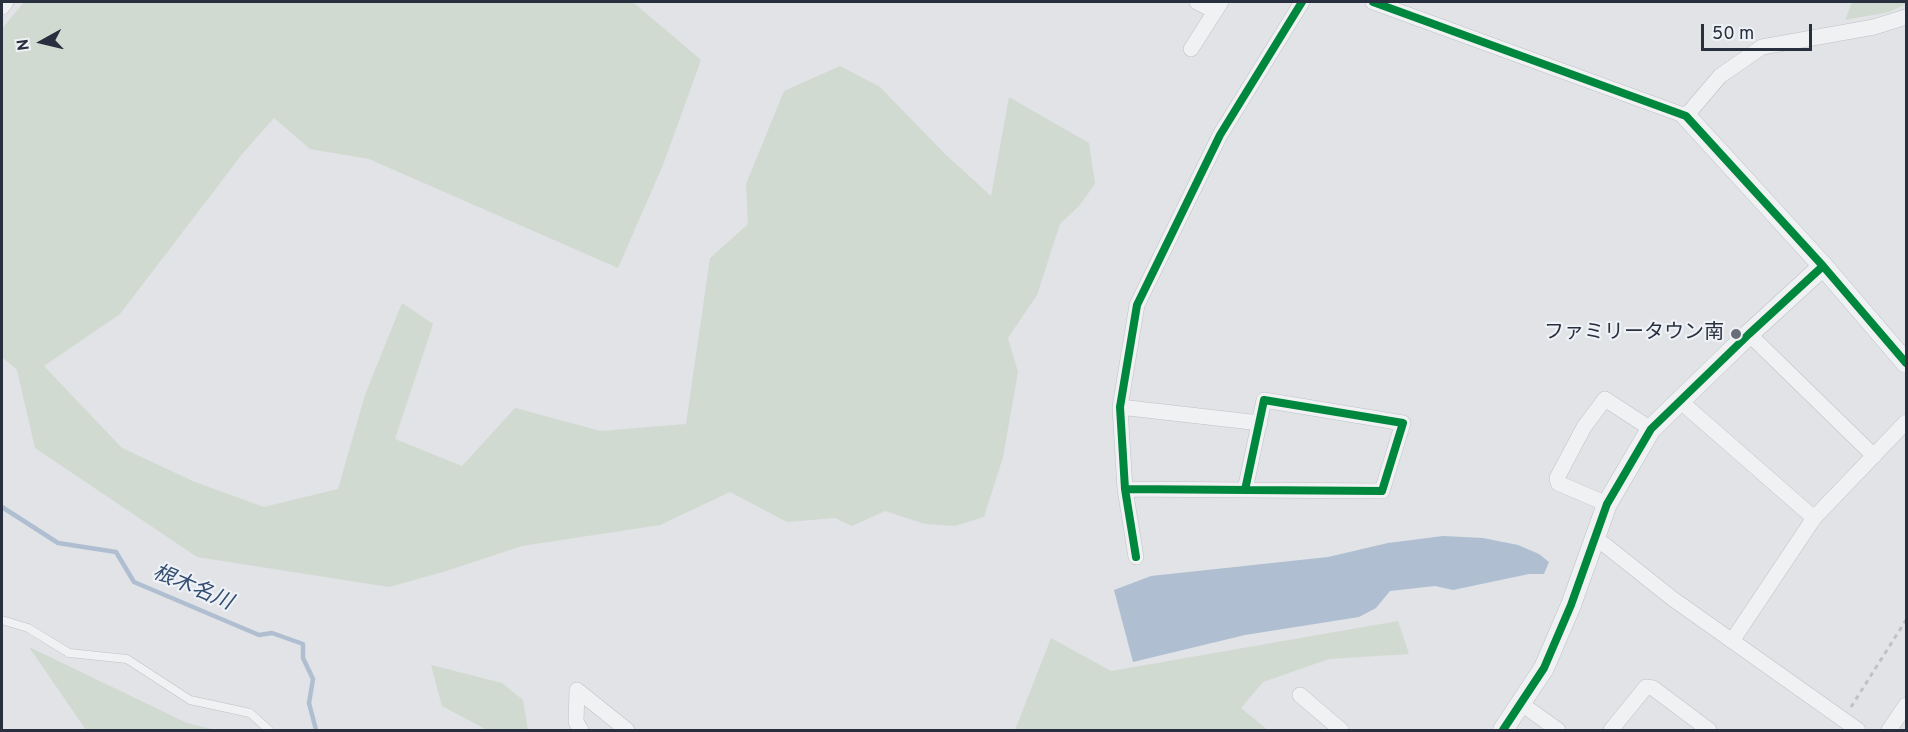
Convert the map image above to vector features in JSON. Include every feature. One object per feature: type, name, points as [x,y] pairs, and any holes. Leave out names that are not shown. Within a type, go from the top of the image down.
[{"type":"street","points":[[2,7],[6,2]]},
{"type":"street","points":[[1191,49],[1218,6],[1197,2]]},
{"type":"street","points":[[1136,556],[1125,489],[1120,406],[1137,305],[1221,135],[1302,2]]},
{"type":"street","points":[[1373,2],[1686,116],[1823,266],[1906,363]]},
{"type":"street","points":[[1686,116],[1720,76],[1762,47],[1874,27],[1906,17]]},
{"type":"street","points":[[1503,730],[1522,705],[1558,639],[1607,504],[1651,429],[1823,266]]},
{"type":"street","points":[[1749,334],[1874,456]]},
{"type":"street","points":[[1607,504],[1558,483],[1557,478],[1584,427],[1605,399],[1651,429]]},
{"type":"street","points":[[1125,489],[1245,490],[1382,491],[1403,423],[1264,400],[1245,490]]},
{"type":"street","points":[[1680,401],[1814,518]]},
{"type":"street","points":[[1120,406],[1260,423]]},
{"type":"street","points":[[1732,641],[1814,518],[1906,422]]},
{"type":"street","points":[[1593,540],[1605,545],[1673,599],[1858,730]]},
{"type":"street","points":[[1611,730],[1646,687],[1653,688],[1709,730]]},
{"type":"street","points":[[581,730],[576,722],[577,690],[627,730]]},
{"type":"street","points":[[1300,695],[1341,730]]},
{"type":"street","points":[[1522,705],[1558,730]]},
{"type":"street","points":[[1889,730],[1906,705]]},
{"type":"lane","points":[[2,620],[28,628],[69,653],[127,659],[190,700],[250,713],[269,730]]},
{"type":"path","points":[[1844,718],[1906,620]]},
{"type":"shaded area","points":[[24,2],[633,2],[701,60],[663,165],[618,268],[369,159],[310,149],[274,118],[243,153],[120,314],[44,366],[122,448],[195,482],[264,507],[338,489],[365,395],[402,303],[433,324],[395,439],[462,466],[515,408],[601,431],[686,424],[710,258],[748,224],[746,184],[784,91],[840,66],[880,87],[945,154],[991,196],[1009,97],[1089,143],[1095,184],[1079,206],[1060,224],[1037,295],[1008,338],[1018,372],[1003,457],[984,517],[955,526],[925,524],[885,511],[852,526],[835,518],[787,522],[730,492],[660,525],[522,546],[389,587],[197,557],[35,448],[17,370],[2,357],[2,29]]},
{"type":"shaded area","points":[[1852,2],[1906,2],[1906,4],[1889,12],[1845,20]]},
{"type":"shaded area","points":[[1398,621],[1409,654],[1329,659],[1263,682],[1241,708],[1268,730],[1015,730],[1051,638],[1111,671]]},
{"type":"shaded area","points":[[29,647],[187,723],[216,730],[86,730]]},
{"type":"shaded area","points":[[431,665],[502,683],[523,700],[528,730],[487,730],[442,706]]},
{"type":"water","points":[[1443,536],[1483,538],[1518,545],[1539,554],[1549,562],[1544,574],[1529,574],[1453,590],[1435,586],[1390,591],[1376,608],[1359,617],[1245,635],[1133,662],[1114,590],[1151,576],[1328,557],[1388,543]]},
{"type":"waterway","name":"根木名川","points":[[2,507],[58,543],[116,552],[134,582],[259,635],[272,633],[303,644],[303,658],[313,679],[309,703],[316,730]]},
{"type":"cycle path","points":[[1136,557],[1125,489],[1120,407],[1137,305],[1220,135],[1302,2]]},
{"type":"cycle path","points":[[1373,2],[1686,116],[1823,266],[1906,363]]},
{"type":"cycle path","points":[[1503,730],[1544,668],[1571,605],[1607,504],[1651,429],[1823,266]]},
{"type":"cycle path","points":[[1125,489],[1248,490],[1382,491],[1403,423],[1264,400],[1245,490]]},
{"type":"place","name":"ファミリータウン南","points":[[1736,334]]}]
